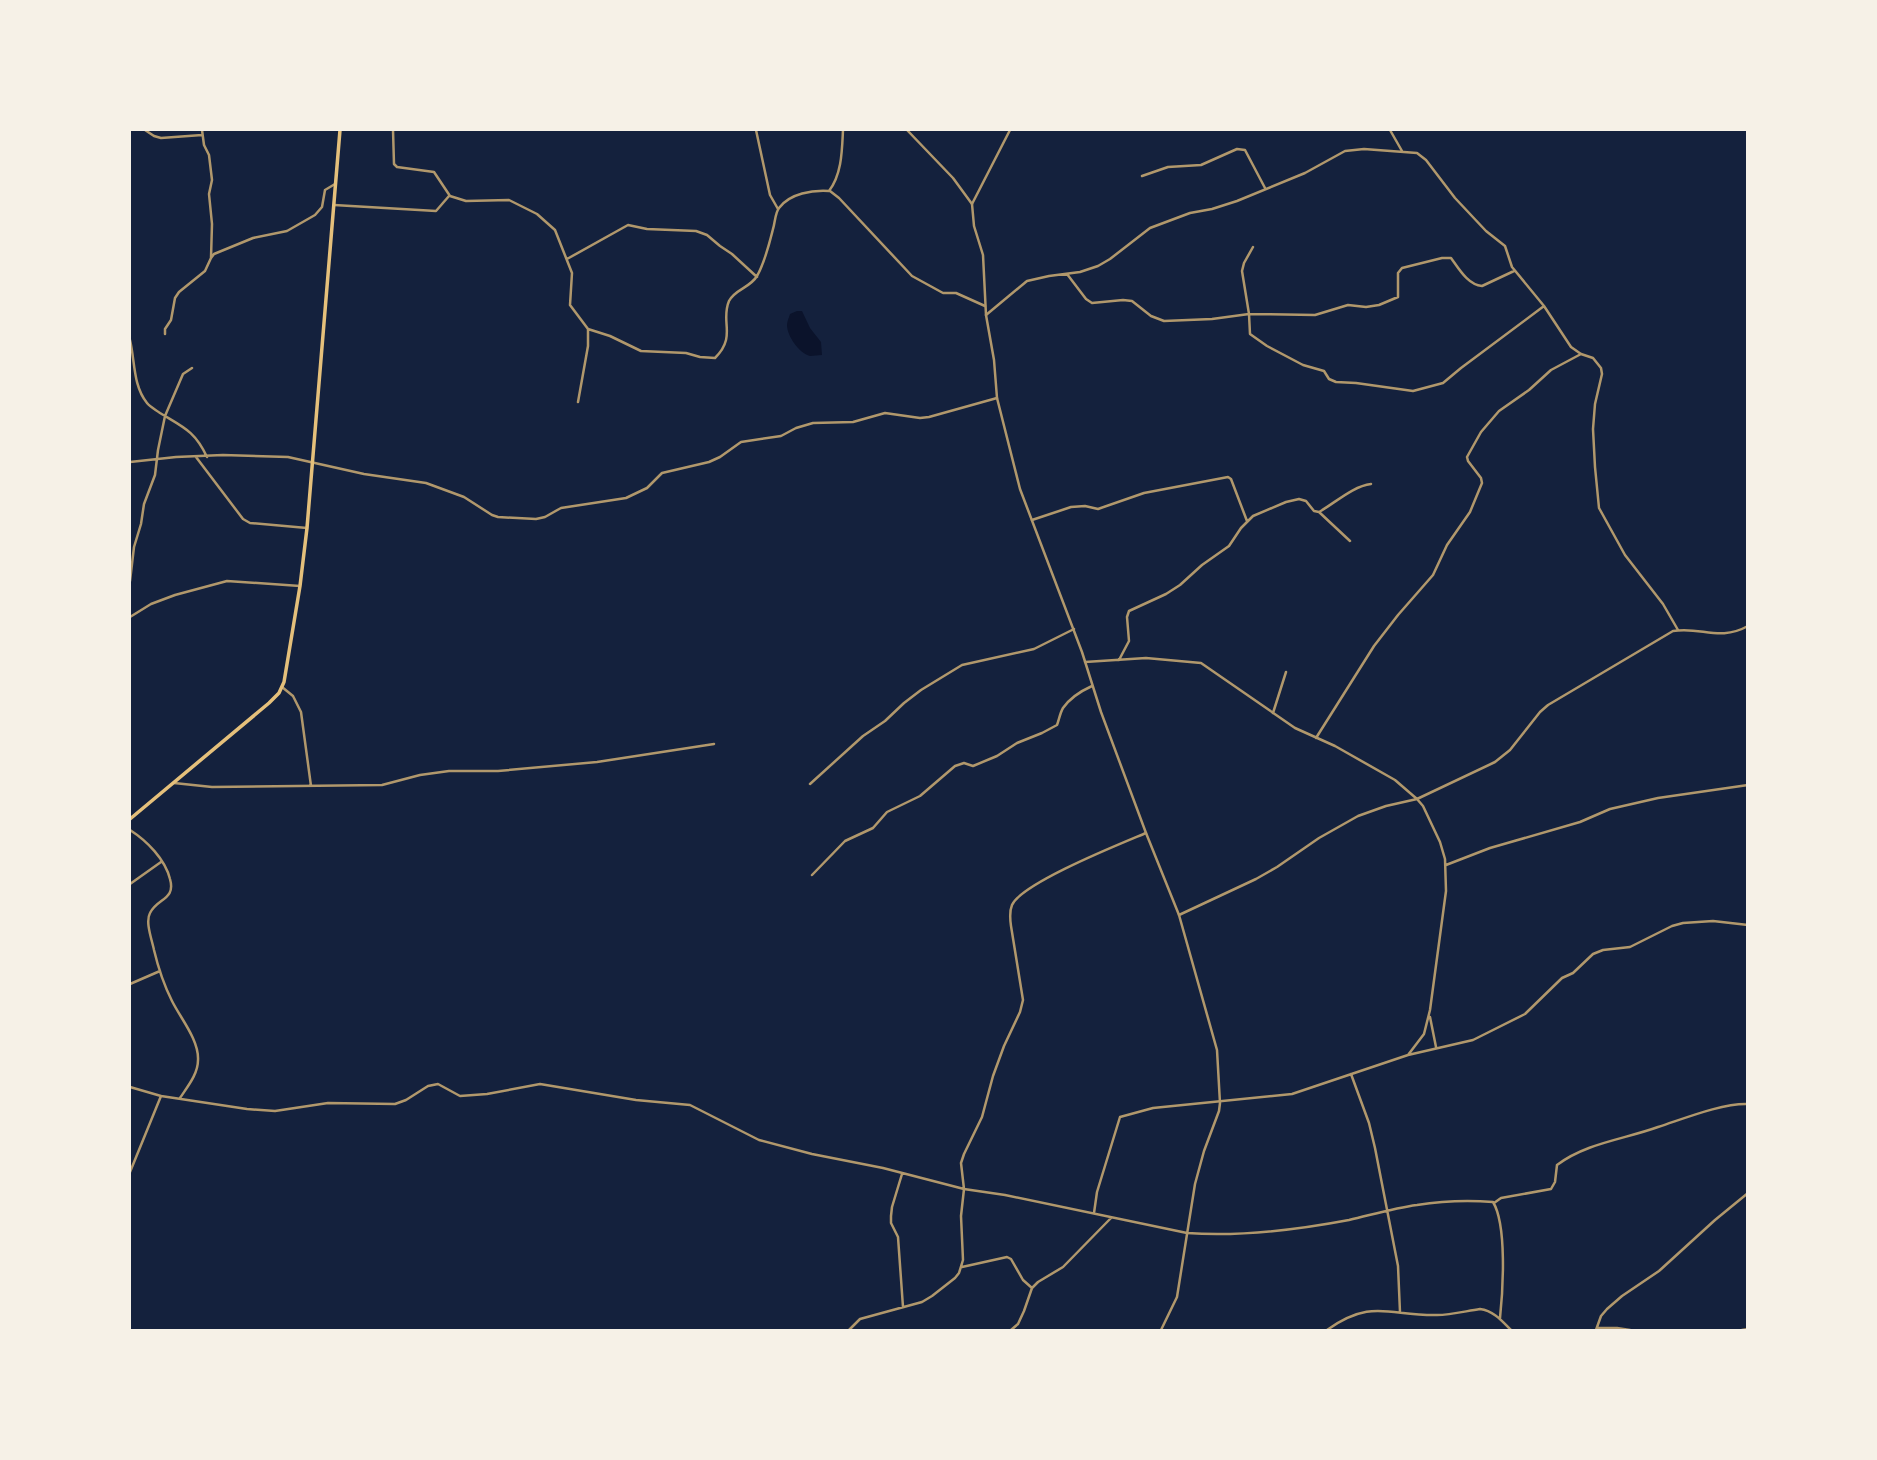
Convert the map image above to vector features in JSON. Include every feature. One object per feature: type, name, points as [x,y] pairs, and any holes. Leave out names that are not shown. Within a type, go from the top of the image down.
[{"type":"main road","points":[[130,819],[269,703],[282,687],[307,528],[340,130]]},
{"type":"street","points":[[145,130],[161,138],[202,135]]},
{"type":"street","points":[[202,130],[212,180],[209,194],[211,258]]},
{"type":"street","points":[[393,130],[394,164],[397,167],[434,172],[450,195],[466,201],[509,200],[524,206],[552,226],[572,276],[570,305],[588,329],[641,351],[686,353],[715,358],[727,337],[729,300],[757,277],[769,246],[778,209],[789,200],[807,192],[829,191],[839,198],[912,276],[943,293],[956,293],[985,306]]},
{"type":"street","points":[[756,130],[770,195],[778,209]]},
{"type":"street","points":[[829,191],[834,185],[842,156],[843,130]]},
{"type":"street","points":[[907,130],[954,178],[972,204],[974,226],[983,255],[985,306],[997,398],[1020,489],[1074,629],[1091,685],[1146,833],[1179,915],[1217,1050],[1219,1111],[1195,1184],[1177,1297],[1161,1331]]},
{"type":"street","points":[[972,204],[1010,130]]},
{"type":"street","points":[[1390,130],[1402,151]]},
{"type":"street","points":[[1142,176],[1168,167],[1201,165],[1242,149],[1265,188]]},
{"type":"street","points":[[986,315],[1027,281],[1086,271],[1110,259],[1159,224],[1225,205],[1305,173],[1345,151],[1363,149],[1417,153],[1426,160],[1455,198],[1486,231],[1505,246],[1514,270],[1544,306],[1571,347],[1599,364],[1602,371],[1595,404],[1594,429],[1599,508],[1625,555],[1663,604],[1678,630]]},
{"type":"street","points":[[165,334],[175,298],[205,271],[214,254],[253,237],[287,231],[316,215],[322,207],[325,190],[335,184]]},
{"type":"street","points":[[334,205],[436,211],[450,195]]},
{"type":"street","points":[[567,259],[625,226],[696,231],[707,235],[757,277]]},
{"type":"street","points":[[1253,247],[1242,267],[1250,314],[1249,331],[1255,339],[1303,365],[1324,371],[1332,381],[1413,391],[1435,387],[1448,380],[1544,306]]},
{"type":"street","points":[[1067,274],[1092,303],[1132,301],[1151,316],[1164,321],[1250,314],[1315,315],[1348,305],[1379,305],[1398,297],[1398,273],[1402,268],[1442,258],[1451,258],[1467,278],[1478,286],[1514,270]]},
{"type":"street","points":[[578,402],[588,346],[588,329]]},
{"type":"street","points":[[130,340],[136,379],[148,405],[189,430],[207,457]]},
{"type":"street","points":[[1316,738],[1374,646],[1433,575],[1447,545],[1466,519],[1482,483],[1467,459],[1480,432],[1499,411],[1551,370],[1581,354]]},
{"type":"street","points":[[130,581],[132,546],[141,524],[145,497],[155,475],[165,416],[183,374],[192,368]]},
{"type":"street","points":[[130,380],[136,379]]},
{"type":"street","points":[[130,462],[223,454],[288,457],[364,474],[426,483],[464,498],[498,517],[536,519],[561,508],[632,496],[647,488],[662,473],[709,463],[741,442],[781,436],[813,423],[853,422],[885,413],[929,417],[997,398]]},
{"type":"street","points":[[196,457],[243,519],[250,523],[307,528]]},
{"type":"street","points":[[1032,520],[1071,507],[1097,509],[1144,493],[1228,477],[1247,521]]},
{"type":"street","points":[[1319,512],[1346,494],[1371,484]]},
{"type":"street","points":[[1119,660],[1129,641],[1129,611],[1180,585],[1229,546],[1247,521],[1263,511],[1299,499],[1307,500],[1314,511],[1319,512],[1350,541]]},
{"type":"street","points":[[130,617],[151,604],[227,580],[300,586]]},
{"type":"street","points":[[1179,915],[1256,879],[1358,816],[1417,799],[1496,762],[1510,750],[1548,705],[1673,631],[1725,634],[1748,626]]},
{"type":"street","points":[[810,785],[863,736],[886,721],[921,690],[954,670],[970,662],[1034,649],[1074,629]]},
{"type":"street","points":[[1085,662],[1146,659],[1201,663],[1295,729],[1335,746],[1395,780],[1423,806],[1440,842],[1446,865],[1446,891],[1430,1010],[1424,1034],[1408,1055]]},
{"type":"street","points":[[1273,713],[1286,672]]},
{"type":"street","points":[[811,875],[845,841],[873,828],[892,808],[920,796],[955,766],[964,763],[973,766],[1057,725],[1066,705],[1091,685]]},
{"type":"street","points":[[282,687],[293,696],[301,712],[310,786]]},
{"type":"street","points":[[174,783],[204,786],[382,785],[449,771],[498,771],[597,762],[714,744]]},
{"type":"street","points":[[1446,865],[1490,848],[1580,822],[1610,808],[1748,785]]},
{"type":"street","points":[[130,830],[141,838],[162,862],[171,880],[172,890],[149,914],[160,971],[198,1050],[196,1072],[180,1098]]},
{"type":"street","points":[[849,1331],[860,1319],[922,1302],[955,1278],[962,1267],[961,1216],[964,1189],[961,1171],[964,1154],[982,1117],[993,1076],[1023,1000],[1011,926],[1013,903],[1025,891],[1078,861],[1146,833]]},
{"type":"street","points":[[130,884],[162,862]]},
{"type":"street","points":[[1093,1214],[1120,1116],[1153,1108],[1292,1094],[1408,1055],[1479,1038],[1520,1017],[1562,978],[1573,973],[1589,957],[1603,950],[1630,947],[1683,923],[1713,921],[1748,925]]},
{"type":"street","points":[[130,984],[160,971]]},
{"type":"street","points":[[1430,1010],[1430,1024],[1436,1048]]},
{"type":"street","points":[[1351,1074],[1369,1123],[1398,1266],[1400,1312]]},
{"type":"street","points":[[130,1087],[161,1096],[275,1111],[328,1103],[395,1104],[428,1086],[438,1084],[460,1096],[540,1084],[636,1100],[690,1105],[759,1140],[812,1154],[964,1189],[1187,1233],[1212,1235],[1309,1227],[1416,1205],[1464,1201],[1494,1203],[1501,1198],[1551,1189],[1555,1182],[1557,1165],[1582,1151],[1701,1113],[1748,1104]]},
{"type":"street","points":[[130,1172],[161,1096]]},
{"type":"street","points":[[902,1174],[892,1208],[891,1223],[898,1237],[903,1307]]},
{"type":"street","points":[[1630,1331],[1617,1328],[1597,1329],[1601,1316],[1607,1309],[1659,1271],[1748,1193]]},
{"type":"street","points":[[1494,1203],[1503,1263],[1500,1318]]},
{"type":"street","points":[[1011,1331],[1018,1324],[1032,1288],[1063,1267],[1111,1218]]},
{"type":"street","points":[[962,1267],[1007,1257],[1032,1288]]},
{"type":"street","points":[[1327,1331],[1368,1310],[1437,1315],[1483,1309],[1500,1318],[1511,1331]]},
{"type":"street","points":[[1742,1331],[1748,1329]]},
{"type":"water","points":[[802,311],[821,342],[822,355],[806,354],[791,339],[787,322],[790,314]]}]
